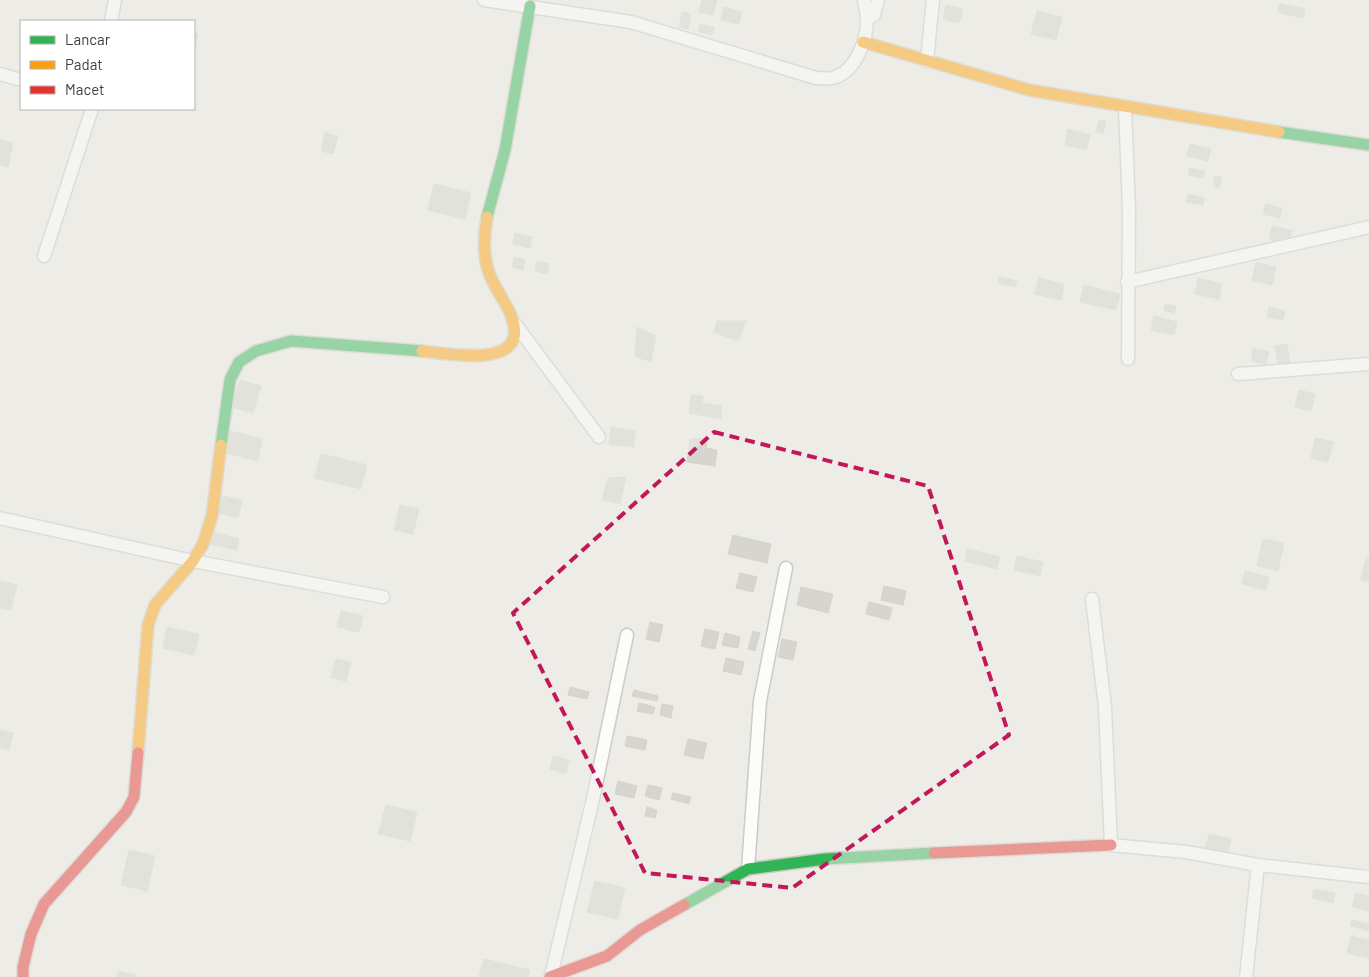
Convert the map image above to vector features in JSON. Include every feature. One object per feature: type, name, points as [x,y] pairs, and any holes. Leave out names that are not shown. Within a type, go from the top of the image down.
[{"type":"street","points":[[111,20],[115,0]]},
{"type":"street","points":[[484,0],[631,22],[816,78],[831,79],[842,75],[850,68],[858,55],[863,42],[867,19],[864,0]]},
{"type":"street","points":[[867,19],[874,15],[878,0]]},
{"type":"street","points":[[927,62],[933,0]]},
{"type":"street","points":[[530,6],[505,150],[489,206],[485,229],[485,252],[491,278],[508,306],[516,325],[599,437]]},
{"type":"street","points":[[863,42],[1029,90],[1126,108],[1369,145]]},
{"type":"street","points":[[0,74],[20,80]]},
{"type":"street","points":[[1126,108],[1129,209],[1127,282],[1128,358]]},
{"type":"street","points":[[44,256],[92,110]]},
{"type":"street","points":[[1127,282],[1369,226]]},
{"type":"street","points":[[23,977],[23,966],[31,934],[44,904],[126,812],[134,797],[148,625],[155,604],[193,561],[203,544],[212,516],[230,380],[239,362],[253,353],[290,341],[479,356],[495,354],[507,349],[515,338],[516,325]]},
{"type":"street","points":[[1238,374],[1369,364]]},
{"type":"street","points":[[0,518],[193,561],[383,596]]},
{"type":"street","points":[[748,869],[760,701],[786,568]]},
{"type":"street","points":[[1092,598],[1104,707],[1111,845]]},
{"type":"street","points":[[627,635],[593,799],[550,977],[568,972],[607,956],[640,930],[748,869],[826,859],[976,850],[1111,845],[1186,852],[1258,865],[1369,877]]},
{"type":"street","points":[[1246,977],[1258,865]]},
{"type":"highlighted area","points":[[714,432],[928,486],[1009,735],[792,888],[645,873],[513,613]]},
{"type":"building","points":[[702,0],[717,0],[713,15],[699,12]]},
{"type":"building","points":[[1280,4],[1305,9],[1303,18],[1278,12]]},
{"type":"building","points":[[946,5],[963,9],[959,23],[943,19]]},
{"type":"building","points":[[724,7],[742,12],[739,24],[721,20]]},
{"type":"building","points":[[1037,11],[1062,17],[1056,40],[1031,34]]},
{"type":"building","points":[[682,12],[691,14],[688,29],[679,27]]},
{"type":"building","points":[[700,24],[714,27],[712,35],[698,31]]},
{"type":"building","points":[[195,33],[198,34],[195,47]]},
{"type":"building","points":[[1099,120],[1106,121],[1103,134],[1096,132]]},
{"type":"building","points":[[1068,129],[1090,135],[1086,150],[1065,145]]},
{"type":"building","points":[[325,133],[338,136],[333,154],[321,151]]},
{"type":"building","points":[[0,140],[13,143],[8,167],[0,165]]},
{"type":"building","points":[[1190,144],[1211,149],[1208,161],[1187,156]]},
{"type":"building","points":[[1190,168],[1205,171],[1203,178],[1188,175]]},
{"type":"building","points":[[1215,176],[1222,177],[1219,188],[1213,186]]},
{"type":"building","points":[[434,184],[471,193],[465,219],[428,210]]},
{"type":"building","points":[[1188,194],[1205,198],[1203,205],[1186,202]]},
{"type":"building","points":[[1266,204],[1282,208],[1280,218],[1263,214]]},
{"type":"building","points":[[1272,226],[1292,230],[1289,244],[1269,239]]},
{"type":"building","points":[[515,233],[532,237],[530,248],[513,244]]},
{"type":"building","points":[[514,257],[525,260],[523,270],[512,267]]},
{"type":"building","points":[[537,261],[549,264],[547,274],[535,271]]},
{"type":"building","points":[[1256,262],[1276,267],[1272,285],[1252,280]]},
{"type":"building","points":[[999,277],[1017,281],[1015,287],[998,283]]},
{"type":"building","points":[[1039,278],[1064,284],[1061,300],[1035,294]]},
{"type":"building","points":[[1198,278],[1222,284],[1219,299],[1195,294]]},
{"type":"building","points":[[1084,285],[1120,294],[1116,310],[1080,302]]},
{"type":"building","points":[[1165,304],[1176,306],[1174,313],[1164,310]]},
{"type":"building","points":[[1269,307],[1285,311],[1283,320],[1267,317]]},
{"type":"building","points":[[1154,316],[1177,322],[1174,335],[1151,330]]},
{"type":"building","points":[[717,321],[746,321],[738,341],[714,332]]},
{"type":"building","points":[[637,327],[656,336],[651,361],[635,357]]},
{"type":"building","points":[[1287,344],[1290,363],[1278,365],[1275,346]]},
{"type":"building","points":[[1253,349],[1269,352],[1266,364],[1251,361]]},
{"type":"building","points":[[240,380],[261,386],[253,413],[232,407]]},
{"type":"building","points":[[1299,390],[1315,394],[1311,411],[1295,407]]},
{"type":"building","points":[[691,395],[703,396],[702,403],[721,406],[721,419],[689,413]]},
{"type":"building","points":[[611,427],[635,431],[634,447],[609,444]]},
{"type":"building","points":[[230,431],[262,439],[258,461],[225,453]]},
{"type":"building","points":[[707,438],[706,448],[717,450],[715,466],[687,462],[690,439]]},
{"type":"building","points":[[1315,438],[1333,442],[1328,462],[1311,458]]},
{"type":"building","points":[[321,454],[367,465],[361,489],[315,478]]},
{"type":"building","points":[[626,477],[620,504],[602,500],[608,478]]},
{"type":"building","points":[[223,496],[242,500],[238,518],[219,513]]},
{"type":"building","points":[[400,505],[419,509],[413,534],[394,530]]},
{"type":"building","points":[[208,531],[239,539],[237,550],[205,543]]},
{"type":"building","points":[[733,535],[771,544],[767,563],[728,554]]},
{"type":"building","points":[[1263,539],[1284,543],[1278,571],[1257,566]]},
{"type":"building","points":[[967,549],[1000,557],[997,569],[965,561]]},
{"type":"building","points":[[1017,556],[1043,562],[1040,576],[1014,570]]},
{"type":"building","points":[[1366,557],[1369,558],[1369,581],[1361,580]]},
{"type":"building","points":[[1245,571],[1269,577],[1266,590],[1242,584]]},
{"type":"building","points":[[740,573],[757,577],[753,592],[736,588]]},
{"type":"building","points":[[0,581],[17,585],[11,610],[0,608]]},
{"type":"building","points":[[884,586],[906,591],[903,605],[881,600]]},
{"type":"building","points":[[801,587],[833,594],[828,613],[797,605]]},
{"type":"building","points":[[869,602],[892,608],[889,620],[866,614]]},
{"type":"building","points":[[341,611],[363,616],[359,632],[337,627]]},
{"type":"building","points":[[650,622],[663,625],[659,642],[646,639]]},
{"type":"building","points":[[167,627],[199,634],[194,655],[163,648]]},
{"type":"building","points":[[705,629],[719,632],[715,649],[701,646]]},
{"type":"building","points":[[753,631],[760,633],[755,651],[748,649]]},
{"type":"building","points":[[725,633],[740,637],[738,648],[722,645]]},
{"type":"building","points":[[782,639],[797,642],[793,660],[778,657]]},
{"type":"building","points":[[726,658],[744,662],[741,675],[723,671]]},
{"type":"building","points":[[336,659],[351,662],[346,681],[331,678]]},
{"type":"building","points":[[570,687],[589,692],[587,699],[568,695]]},
{"type":"building","points":[[634,690],[658,696],[657,701],[632,696]]},
{"type":"building","points":[[639,703],[655,707],[653,714],[637,711]]},
{"type":"building","points":[[662,704],[673,706],[671,718],[660,715]]},
{"type":"building","points":[[0,730],[13,733],[9,750],[0,748]]},
{"type":"building","points":[[627,736],[647,740],[645,750],[625,746]]},
{"type":"building","points":[[688,739],[707,743],[703,759],[684,755]]},
{"type":"building","points":[[553,756],[569,760],[566,773],[550,769]]},
{"type":"building","points":[[618,781],[637,786],[634,798],[615,794]]},
{"type":"building","points":[[648,785],[662,788],[659,800],[645,796]]},
{"type":"building","points":[[673,793],[691,797],[689,804],[671,799]]},
{"type":"building","points":[[386,805],[417,812],[410,841],[378,834]]},
{"type":"building","points":[[647,807],[657,810],[655,818],[645,816]]},
{"type":"building","points":[[1209,834],[1231,839],[1226,858],[1204,853]]},
{"type":"building","points":[[129,850],[155,856],[147,891],[121,885]]},
{"type":"building","points":[[595,881],[625,888],[618,919],[587,912]]},
{"type":"building","points":[[1314,889],[1335,893],[1333,903],[1312,898]]},
{"type":"building","points":[[1356,893],[1369,896],[1369,911],[1352,907]]},
{"type":"building","points":[[1352,920],[1369,924],[1369,931],[1350,926]]},
{"type":"building","points":[[1351,936],[1369,940],[1369,958],[1347,953]]},
{"type":"building","points":[[484,959],[530,970],[528,977],[479,977]]},
{"type":"building","points":[[118,971],[136,975],[136,977],[117,977]]},
{"type":"traffic: fast","points":[[487,217],[505,150],[530,6]]},
{"type":"traffic: fast","points":[[1279,132],[1369,145]]},
{"type":"traffic: fast","points":[[221,445],[230,380],[239,362],[256,351],[291,341],[422,351]]},
{"type":"traffic: fast","points":[[684,905],[748,869],[825,859],[934,853]]},
{"type":"traffic: slow","points":[[863,42],[1029,90],[1279,132]]},
{"type":"traffic: slow","points":[[422,351],[467,356],[499,352],[509,346],[514,334],[512,318],[493,282],[486,264],[484,243],[487,217]]},
{"type":"traffic: slow","points":[[138,753],[148,625],[155,605],[193,561],[203,544],[212,516],[221,445]]},
{"type":"traffic: jam","points":[[23,977],[23,967],[31,934],[44,904],[126,812],[134,797],[138,753]]},
{"type":"traffic: jam","points":[[934,853],[1111,845]]},
{"type":"traffic: jam","points":[[550,977],[607,956],[640,930],[684,905]]}]
